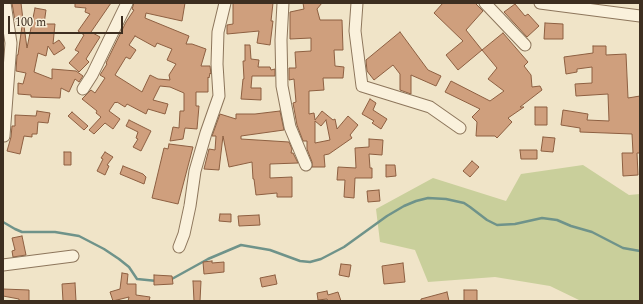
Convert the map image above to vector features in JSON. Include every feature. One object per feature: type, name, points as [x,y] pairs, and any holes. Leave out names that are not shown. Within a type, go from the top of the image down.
[{"type":"street","points":[[4,136],[11,43],[5,3]]},
{"type":"street","points":[[83,89],[99,61],[127,3]]},
{"type":"street","points":[[178,247],[184,234],[195,170],[219,96],[217,64],[218,32],[225,3]]},
{"type":"street","points":[[283,3],[281,40],[282,86],[290,127],[306,165]]},
{"type":"street","points":[[357,3],[355,31],[362,86],[430,107],[460,128]]},
{"type":"street","points":[[485,3],[525,45]]},
{"type":"street","points":[[540,3],[640,16]]},
{"type":"street","points":[[3,265],[73,256]]},
{"type":"green space","points":[[583,165],[629,195],[640,194],[640,301],[581,301],[550,286],[495,277],[428,282],[415,250],[380,242],[376,209],[433,178],[506,201],[521,174]]},
{"type":"building","points":[[12,3],[21,3],[23,20],[15,21]]},
{"type":"building","points":[[75,3],[111,3],[91,32],[100,37],[86,59],[89,62],[79,72],[69,63],[79,52],[75,50],[84,35],[78,31],[90,14],[85,12],[86,8],[75,7]]},
{"type":"building","points":[[134,3],[185,3],[182,21],[146,13],[145,18],[189,36],[186,44],[192,44],[206,49],[201,66],[210,66],[211,74],[210,73],[209,78],[208,77],[208,92],[196,92],[196,106],[199,106],[197,129],[185,128],[183,139],[170,141],[173,127],[179,128],[180,111],[184,111],[184,93],[170,87],[160,86],[153,100],[168,104],[165,114],[148,109],[146,114],[127,104],[125,107],[115,102],[109,111],[120,119],[113,129],[105,123],[94,134],[89,130],[101,117],[96,113],[97,111],[82,99],[91,90],[95,93],[105,78],[100,75],[107,64],[106,63],[126,22],[134,10],[132,9]],"holes":[[[135,36],[155,47],[157,43],[172,49],[167,60],[176,64],[169,75],[170,80],[158,79],[150,75],[142,92],[115,75],[126,57],[130,59],[136,50],[129,45]]]},
{"type":"building","points":[[233,3],[273,3],[271,21],[273,21],[270,45],[257,43],[259,31],[227,34],[227,25],[233,24]]},
{"type":"building","points":[[303,3],[322,3],[317,9],[320,20],[342,20],[343,50],[334,50],[335,66],[344,67],[343,78],[323,78],[324,90],[309,91],[309,114],[314,113],[315,120],[322,111],[333,120],[335,119],[337,129],[348,116],[358,125],[350,135],[352,138],[329,154],[324,155],[325,167],[312,167],[312,162],[307,149],[307,141],[303,141],[297,125],[293,103],[296,102],[294,79],[289,80],[289,68],[296,68],[295,52],[311,51],[311,38],[290,39],[290,12],[304,9]],"holes":[[[326,120],[330,140],[315,143],[315,121],[321,126]]]},
{"type":"building","points":[[443,3],[475,3],[483,11],[466,30],[482,50],[458,70],[446,55],[463,41],[434,13]]},
{"type":"building","points":[[515,4],[525,16],[528,14],[539,26],[527,37],[504,12]]},
{"type":"building","points":[[35,8],[46,10],[44,24],[55,24],[53,44],[59,40],[65,48],[54,55],[48,46],[46,56],[38,53],[34,72],[52,79],[52,69],[76,71],[83,76],[79,82],[75,79],[69,92],[61,88],[60,98],[31,97],[31,95],[18,94],[18,83],[23,84],[26,73],[16,71],[22,26],[24,26],[27,48]]},
{"type":"building","points":[[545,23],[563,24],[563,39],[544,39]]},
{"type":"building","points":[[400,32],[428,70],[441,76],[436,86],[411,75],[411,94],[400,90],[400,74],[393,65],[374,80],[367,71],[366,60]]},
{"type":"building","points":[[503,33],[528,62],[524,66],[531,75],[532,87],[540,86],[542,90],[520,107],[524,107],[508,118],[512,122],[497,138],[495,136],[476,136],[477,122],[472,117],[480,109],[445,92],[451,81],[490,101],[504,91],[488,79],[497,68],[482,50]]},
{"type":"building","points":[[245,45],[250,45],[251,59],[259,60],[258,67],[270,67],[271,70],[275,69],[275,76],[252,76],[251,88],[261,88],[261,100],[241,99],[244,79],[243,61],[245,61]]},
{"type":"building","points":[[593,46],[606,46],[606,55],[626,54],[628,98],[640,96],[640,153],[637,153],[638,175],[623,176],[622,153],[633,153],[632,134],[580,132],[580,128],[561,125],[563,110],[588,114],[587,120],[609,121],[608,94],[576,96],[575,84],[592,83],[592,67],[577,69],[577,72],[566,74],[564,57],[593,53]]},
{"type":"building","points":[[370,99],[376,103],[373,110],[387,119],[381,129],[372,123],[374,121],[362,114]]},
{"type":"building","points":[[535,107],[547,107],[547,125],[535,125]]},
{"type":"building","points":[[37,111],[50,113],[48,123],[38,122],[37,134],[32,134],[32,137],[24,136],[20,154],[7,151],[12,126],[15,126],[15,115],[36,116]]},
{"type":"building","points":[[280,111],[284,130],[241,136],[241,139],[289,142],[292,149],[291,153],[293,153],[298,163],[270,164],[270,178],[292,177],[292,197],[277,197],[277,193],[256,195],[252,162],[229,167],[223,136],[219,170],[204,169],[209,149],[215,150],[216,136],[212,136],[220,114],[236,119],[236,114],[255,114]]},
{"type":"building","points":[[72,112],[88,126],[84,130],[68,116]]},
{"type":"building","points":[[129,120],[151,131],[141,151],[133,147],[138,139],[136,138],[138,132],[126,126]]},
{"type":"building","points":[[543,137],[555,138],[553,152],[541,151]]},
{"type":"building","points":[[369,139],[383,140],[382,155],[369,154],[370,168],[372,168],[372,178],[355,178],[354,198],[344,197],[345,180],[337,180],[338,167],[356,168],[355,148],[369,147]]},
{"type":"building","points":[[169,144],[193,147],[178,204],[152,198],[164,148],[168,149]]},
{"type":"building","points":[[520,150],[537,150],[537,159],[521,159]]},
{"type":"building","points":[[64,152],[71,152],[71,165],[64,165]]},
{"type":"building","points":[[105,152],[113,157],[107,165],[109,166],[105,175],[97,171],[103,159],[101,158]]},
{"type":"building","points":[[472,161],[479,167],[470,177],[463,171]]},
{"type":"building","points":[[386,165],[395,165],[396,176],[386,177]]},
{"type":"building","points":[[123,166],[143,174],[146,177],[144,184],[120,174]]},
{"type":"building","points":[[379,190],[380,201],[368,202],[367,191]]},
{"type":"building","points":[[220,214],[231,214],[231,222],[219,221]]},
{"type":"building","points":[[259,215],[260,225],[239,226],[238,216]]},
{"type":"building","points":[[22,236],[26,255],[13,257],[12,251],[15,250],[12,238]]},
{"type":"building","points":[[212,261],[212,263],[224,262],[224,272],[204,274],[203,262]]},
{"type":"building","points":[[403,263],[405,282],[384,284],[382,266]]},
{"type":"building","points":[[341,264],[351,265],[349,277],[339,275]]},
{"type":"building","points":[[122,273],[128,274],[127,284],[136,284],[136,295],[150,297],[149,301],[128,301],[129,297],[113,301],[110,292],[120,289]]},
{"type":"building","points":[[154,275],[172,276],[173,284],[154,285]]},
{"type":"building","points":[[275,275],[277,284],[262,287],[260,278]]},
{"type":"building","points":[[193,281],[201,281],[200,301],[194,301]]},
{"type":"building","points":[[75,283],[76,301],[63,301],[62,284]]},
{"type":"building","points":[[3,289],[29,290],[29,301],[19,301],[19,299],[3,296]]},
{"type":"building","points":[[464,290],[477,290],[477,301],[464,301]]},
{"type":"building","points":[[327,291],[328,295],[338,292],[341,301],[328,301],[327,299],[318,300],[317,293]]},
{"type":"building","points":[[447,292],[449,301],[421,301],[421,299]]},
{"type":"waterway","points":[[170,280],[208,259],[241,245],[270,250],[300,261],[310,262],[321,259],[344,247],[387,216],[404,206],[428,198],[446,199],[464,203],[487,220],[497,225],[515,224],[542,218],[557,220],[592,232],[623,248],[640,251]]},
{"type":"waterway","points":[[3,222],[22,232],[55,232],[79,236],[119,259],[129,267],[137,279],[157,281]]}]
